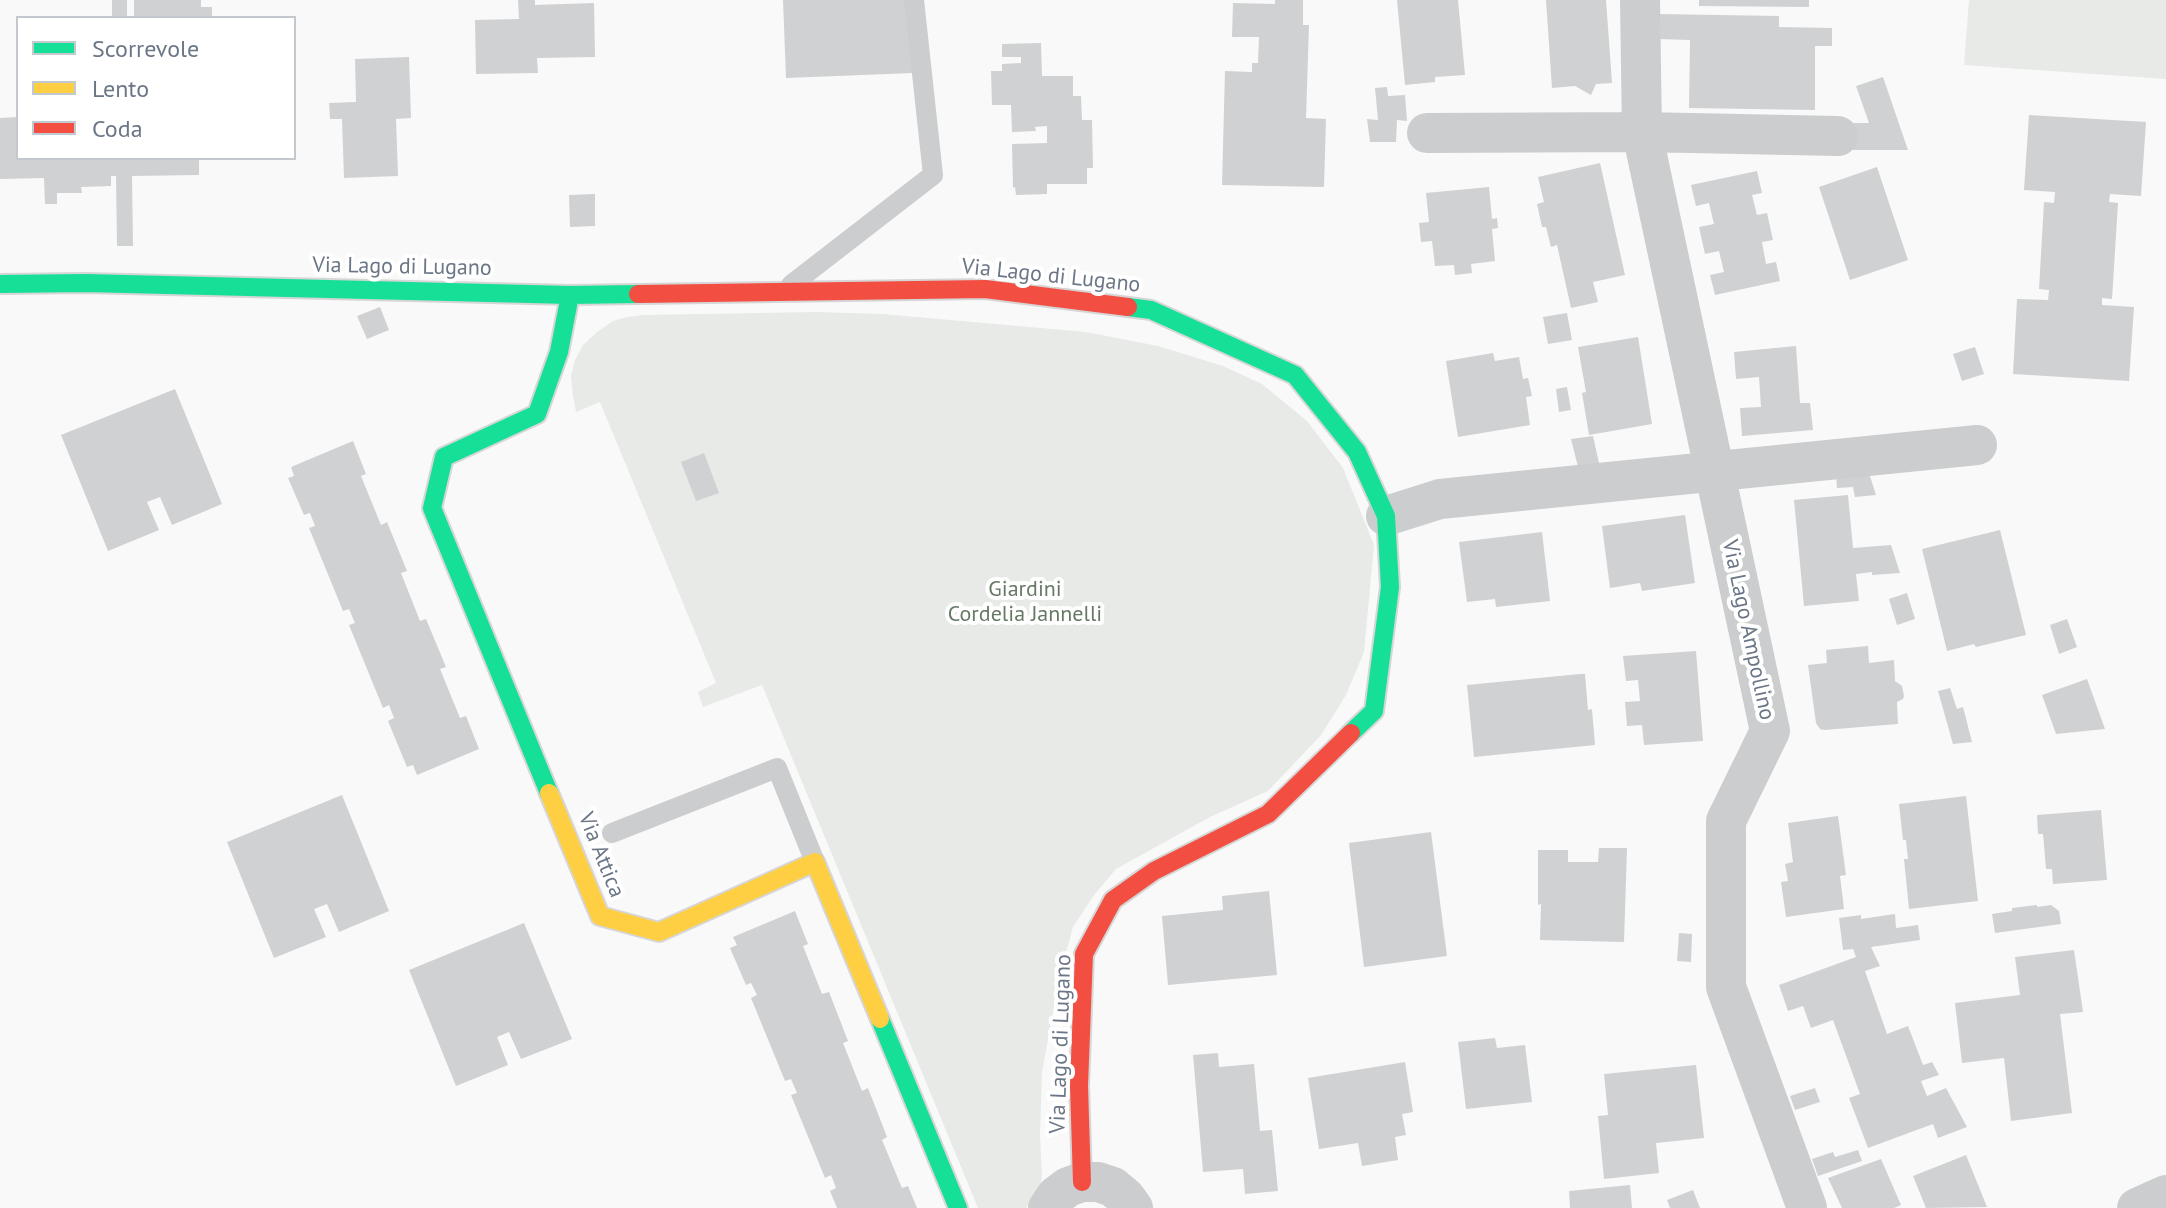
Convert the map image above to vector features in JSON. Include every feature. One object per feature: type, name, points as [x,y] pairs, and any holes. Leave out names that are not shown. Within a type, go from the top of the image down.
[{"type":"street","name":"Via Lago Ampollino","points":[[1640,0],[1642,132],[1770,731],[1726,821],[1726,987],[1807,1208]]},
{"type":"street","points":[[1427,133],[1642,132],[1838,136]]},
{"type":"street","name":"Via Lago di Lugano","points":[[0,284],[86,283],[570,295],[985,289],[1151,310],[1295,375],[1357,452],[1386,516],[1390,587],[1374,711],[1268,814],[1154,871],[1113,900],[1084,954],[1079,1086],[1082,1182]]},
{"type":"street","name":"Via Attica","points":[[570,295],[559,352],[537,414],[444,457],[432,508],[600,916],[659,932],[815,862]]},
{"type":"street","points":[[1386,516],[1440,499],[1977,445]]},
{"type":"street","points":[[815,862],[958,1208]]},
{"type":"street","points":[[1048,1208],[1056,1196],[1082,1182],[1098,1182],[1113,1187],[1133,1208]]},
{"type":"street","points":[[2137,1208],[2166,1195]]},
{"type":"lane","points":[[754,313],[933,175],[914,0]]},
{"type":"lane","points":[[612,833],[777,768],[815,862]]},
{"type":"green space","points":[[1969,0],[2166,0],[2166,79],[1964,65]]},
{"type":"green space","name":"Giardini Cordelia Jannelli","points":[[882,314],[1086,332],[1158,346],[1223,366],[1262,384],[1307,421],[1343,468],[1374,545],[1364,652],[1346,695],[1321,735],[1268,791],[1210,817],[1116,869],[1073,927],[1059,980],[1042,1072],[1042,1176],[1039,1194],[1026,1208],[978,1208],[762,685],[703,707],[698,692],[716,683],[600,402],[576,412],[571,376],[575,360],[583,345],[613,321],[644,315]]},
{"type":"building","points":[[112,0],[127,0],[127,16],[112,16]]},
{"type":"building","points":[[134,0],[201,0],[201,7],[212,7],[212,16],[134,16]]},
{"type":"building","points":[[518,0],[535,0],[535,5],[594,3],[595,57],[537,58],[538,73],[476,74],[475,20],[519,19]]},
{"type":"building","points":[[783,0],[910,0],[913,73],[786,78]]},
{"type":"building","points":[[1275,0],[1303,0],[1303,25],[1309,25],[1306,118],[1326,119],[1324,187],[1222,185],[1225,71],[1252,72],[1252,63],[1258,63],[1259,37],[1232,37],[1233,3],[1275,4]]},
{"type":"building","points":[[1397,0],[1458,0],[1465,75],[1435,77],[1435,82],[1405,85]]},
{"type":"building","points":[[1546,0],[1606,0],[1612,83],[1596,84],[1591,95],[1575,86],[1552,88]]},
{"type":"building","points":[[1699,0],[1809,0],[1809,7],[1699,6]]},
{"type":"building","points":[[1657,14],[1779,16],[1779,27],[1832,28],[1832,46],[1815,46],[1815,110],[1689,108],[1690,40],[1658,39]]},
{"type":"building","points":[[1041,43],[1042,76],[1073,76],[1073,96],[1081,96],[1082,120],[1092,120],[1093,168],[1087,168],[1087,184],[1047,184],[1047,194],[1016,195],[1013,188],[1012,144],[1047,143],[1047,126],[1035,127],[1036,131],[1012,132],[1011,105],[992,105],[991,71],[1002,71],[1002,64],[1021,63],[1021,57],[1002,57],[1002,44]]},
{"type":"building","points":[[409,57],[411,118],[396,119],[398,176],[344,178],[342,119],[330,119],[329,103],[356,102],[355,59]]},
{"type":"building","points":[[1883,77],[1908,150],[1853,150],[1853,123],[1869,123],[1856,86]]},
{"type":"building","points":[[1387,87],[1388,96],[1405,95],[1407,121],[1397,120],[1396,142],[1370,142],[1367,119],[1378,120],[1375,88]]},
{"type":"building","points":[[2029,115],[2146,122],[2141,196],[2110,194],[2109,202],[2118,203],[2112,299],[2102,298],[2102,305],[2134,307],[2129,381],[2013,374],[2017,299],[2048,300],[2049,290],[2039,289],[2044,202],[2054,203],[2055,192],[2024,190]]},
{"type":"building","points":[[16,117],[16,160],[199,160],[199,175],[132,176],[133,246],[117,246],[116,176],[111,176],[111,186],[81,187],[82,193],[57,193],[57,204],[45,204],[44,178],[0,179],[0,118]]},
{"type":"building","points":[[1600,163],[1625,275],[1593,282],[1598,302],[1571,308],[1557,245],[1551,247],[1546,227],[1542,227],[1537,204],[1544,202],[1538,177]]},
{"type":"building","points":[[1877,167],[1908,260],[1850,280],[1819,187]]},
{"type":"building","points":[[1757,171],[1762,193],[1752,195],[1757,215],[1767,213],[1773,240],[1762,242],[1766,264],[1776,262],[1780,281],[1715,295],[1710,275],[1724,272],[1719,251],[1705,254],[1699,227],[1714,224],[1709,203],[1696,206],[1691,185]]},
{"type":"building","points":[[1489,187],[1492,219],[1497,218],[1498,228],[1492,229],[1495,261],[1471,264],[1472,273],[1455,275],[1454,265],[1435,266],[1432,241],[1421,242],[1419,223],[1429,222],[1426,193]]},
{"type":"building","points":[[595,194],[595,226],[570,227],[569,195]]},
{"type":"building","points":[[380,307],[389,330],[367,339],[357,316]]},
{"type":"building","points":[[1567,313],[1572,340],[1548,344],[1543,317]]},
{"type":"building","points":[[1638,337],[1652,424],[1589,435],[1578,347]]},
{"type":"building","points":[[1796,346],[1800,403],[1810,403],[1813,430],[1742,436],[1740,408],[1761,407],[1759,377],[1736,379],[1734,352]]},
{"type":"building","points":[[1975,347],[1984,374],[1962,381],[1953,354]]},
{"type":"building","points":[[1493,353],[1495,361],[1519,357],[1523,379],[1528,378],[1532,396],[1526,397],[1530,425],[1458,437],[1446,361]]},
{"type":"building","points":[[1567,387],[1571,410],[1559,412],[1556,389]]},
{"type":"building","points":[[175,389],[222,504],[172,525],[160,497],[147,502],[159,530],[108,551],[61,435]]},
{"type":"building","points":[[1593,436],[1601,472],[1580,475],[1571,439]]},
{"type":"building","points":[[353,441],[366,474],[361,476],[381,525],[387,522],[407,571],[401,573],[420,621],[426,619],[446,667],[440,669],[460,718],[466,716],[479,749],[417,775],[413,765],[407,767],[388,721],[394,718],[389,705],[383,708],[349,625],[355,623],[349,609],[343,611],[309,528],[315,526],[310,513],[304,515],[288,478],[294,476],[291,467]]},
{"type":"building","points":[[704,453],[719,493],[696,501],[681,462]]},
{"type":"building","points":[[1868,470],[1876,495],[1855,497],[1853,487],[1837,488],[1836,473]]},
{"type":"building","points":[[1848,495],[1853,548],[1891,545],[1900,573],[1856,574],[1859,601],[1804,606],[1794,500]]},
{"type":"building","points":[[1685,515],[1695,583],[1642,591],[1640,583],[1610,588],[1602,526]]},
{"type":"building","points":[[2000,530],[2026,635],[1947,651],[1922,549]]},
{"type":"building","points":[[1542,532],[1550,601],[1496,607],[1495,599],[1467,602],[1459,542]]},
{"type":"building","points":[[1907,593],[1915,619],[1897,625],[1889,599]]},
{"type":"building","points":[[2067,619],[2077,647],[2059,654],[2050,625]]},
{"type":"building","points":[[1868,646],[1869,663],[1894,660],[1895,681],[1902,686],[1904,696],[1897,702],[1898,724],[1820,729],[1816,723],[1808,665],[1827,663],[1826,650]]},
{"type":"building","points":[[1696,651],[1703,741],[1644,745],[1642,725],[1627,726],[1625,702],[1640,701],[1638,680],[1626,681],[1623,656]]},
{"type":"building","points":[[1585,674],[1595,745],[1474,757],[1467,685]]},
{"type":"building","points":[[2087,679],[2105,729],[2056,734],[2042,695]]},
{"type":"building","points":[[1950,688],[1957,709],[1963,707],[1972,742],[1953,744],[1938,691]]},
{"type":"building","points":[[342,795],[389,911],[339,932],[327,904],[314,909],[326,937],[274,958],[227,842]]},
{"type":"building","points":[[1966,796],[1978,901],[1909,909],[1904,859],[1908,859],[1899,804]]},
{"type":"building","points":[[2101,810],[2107,880],[2053,884],[2052,869],[2046,869],[2043,834],[2038,834],[2037,815]]},
{"type":"building","points":[[1838,816],[1846,875],[1840,876],[1844,909],[1786,917],[1781,882],[1788,881],[1785,864],[1793,862],[1788,823]]},
{"type":"building","points":[[1431,832],[1447,956],[1364,967],[1349,843]]},
{"type":"building","points":[[1599,848],[1627,848],[1624,942],[1540,940],[1538,850],[1568,850],[1568,862],[1598,862]]},
{"type":"building","points":[[1269,891],[1277,975],[1168,985],[1162,916],[1223,910],[1222,896]]},
{"type":"building","points":[[2051,905],[2059,911],[2061,924],[1995,933],[1992,914]]},
{"type":"building","points":[[795,911],[808,944],[803,946],[822,994],[829,992],[848,1041],[843,1043],[862,1091],[868,1088],[887,1137],[882,1140],[902,1188],[908,1186],[917,1208],[837,1208],[830,1191],[836,1188],[831,1175],[825,1178],[791,1095],[797,1093],[791,1079],[785,1081],[751,998],[757,995],[751,983],[746,985],[730,948],[737,945],[733,937]]},
{"type":"building","points":[[1895,914],[1896,928],[1918,925],[1920,940],[1871,947],[1880,966],[1865,971],[1887,1034],[1908,1026],[1923,1065],[1932,1062],[1939,1075],[1921,1081],[1927,1096],[1946,1088],[1967,1127],[1938,1138],[1933,1124],[1868,1148],[1849,1098],[1860,1094],[1833,1020],[1811,1028],[1803,1006],[1788,1011],[1779,985],[1856,957],[1853,949],[1843,950],[1839,918],[1861,915],[1861,919]]},
{"type":"building","points":[[524,923],[572,1039],[521,1059],[509,1032],[497,1037],[508,1065],[456,1086],[409,970]]},
{"type":"building","points":[[1679,933],[1692,934],[1691,962],[1677,961]]},
{"type":"building","points":[[2074,950],[2083,1012],[2060,1014],[2072,1113],[2011,1121],[2004,1058],[1962,1063],[1955,1003],[2020,995],[2015,957]]},
{"type":"building","points":[[1495,1038],[1497,1048],[1525,1045],[1532,1102],[1466,1109],[1458,1042]]},
{"type":"building","points":[[1218,1053],[1219,1067],[1254,1064],[1260,1131],[1272,1130],[1278,1191],[1245,1194],[1243,1169],[1203,1172],[1193,1055]]},
{"type":"building","points":[[1405,1062],[1413,1112],[1402,1114],[1406,1135],[1395,1137],[1398,1160],[1362,1166],[1358,1143],[1319,1149],[1308,1078]]},
{"type":"building","points":[[1696,1065],[1704,1138],[1656,1143],[1659,1173],[1604,1179],[1598,1116],[1608,1115],[1604,1074]]},
{"type":"building","points":[[1815,1088],[1820,1102],[1795,1110],[1790,1096]]},
{"type":"building","points":[[1858,1150],[1862,1161],[1818,1176],[1812,1159],[1833,1152],[1835,1157]]},
{"type":"building","points":[[1966,1155],[1987,1207],[1926,1208],[1913,1176]]},
{"type":"building","points":[[1881,1159],[1901,1205],[1894,1208],[1842,1208],[1828,1178]]},
{"type":"building","points":[[1630,1185],[1632,1208],[1570,1208],[1569,1191]]},
{"type":"building","points":[[1693,1190],[1700,1208],[1670,1208],[1667,1200]]},
{"type":"traffic: fast","points":[[0,284],[638,294]]},
{"type":"traffic: fast","points":[[549,793],[432,508],[444,457],[537,414],[559,352],[570,295]]},
{"type":"traffic: fast","points":[[1128,307],[1151,310],[1295,375],[1357,452],[1386,516],[1390,587],[1374,711],[1351,733]]},
{"type":"traffic: fast","points":[[880,1019],[958,1208]]},
{"type":"traffic: slow","points":[[549,793],[600,916],[659,932],[815,862],[880,1019]]},
{"type":"traffic: jam","points":[[638,294],[985,289],[1128,307]]},
{"type":"traffic: jam","points":[[1082,1182],[1079,1086],[1084,954],[1113,900],[1154,871],[1268,814],[1351,733]]}]
